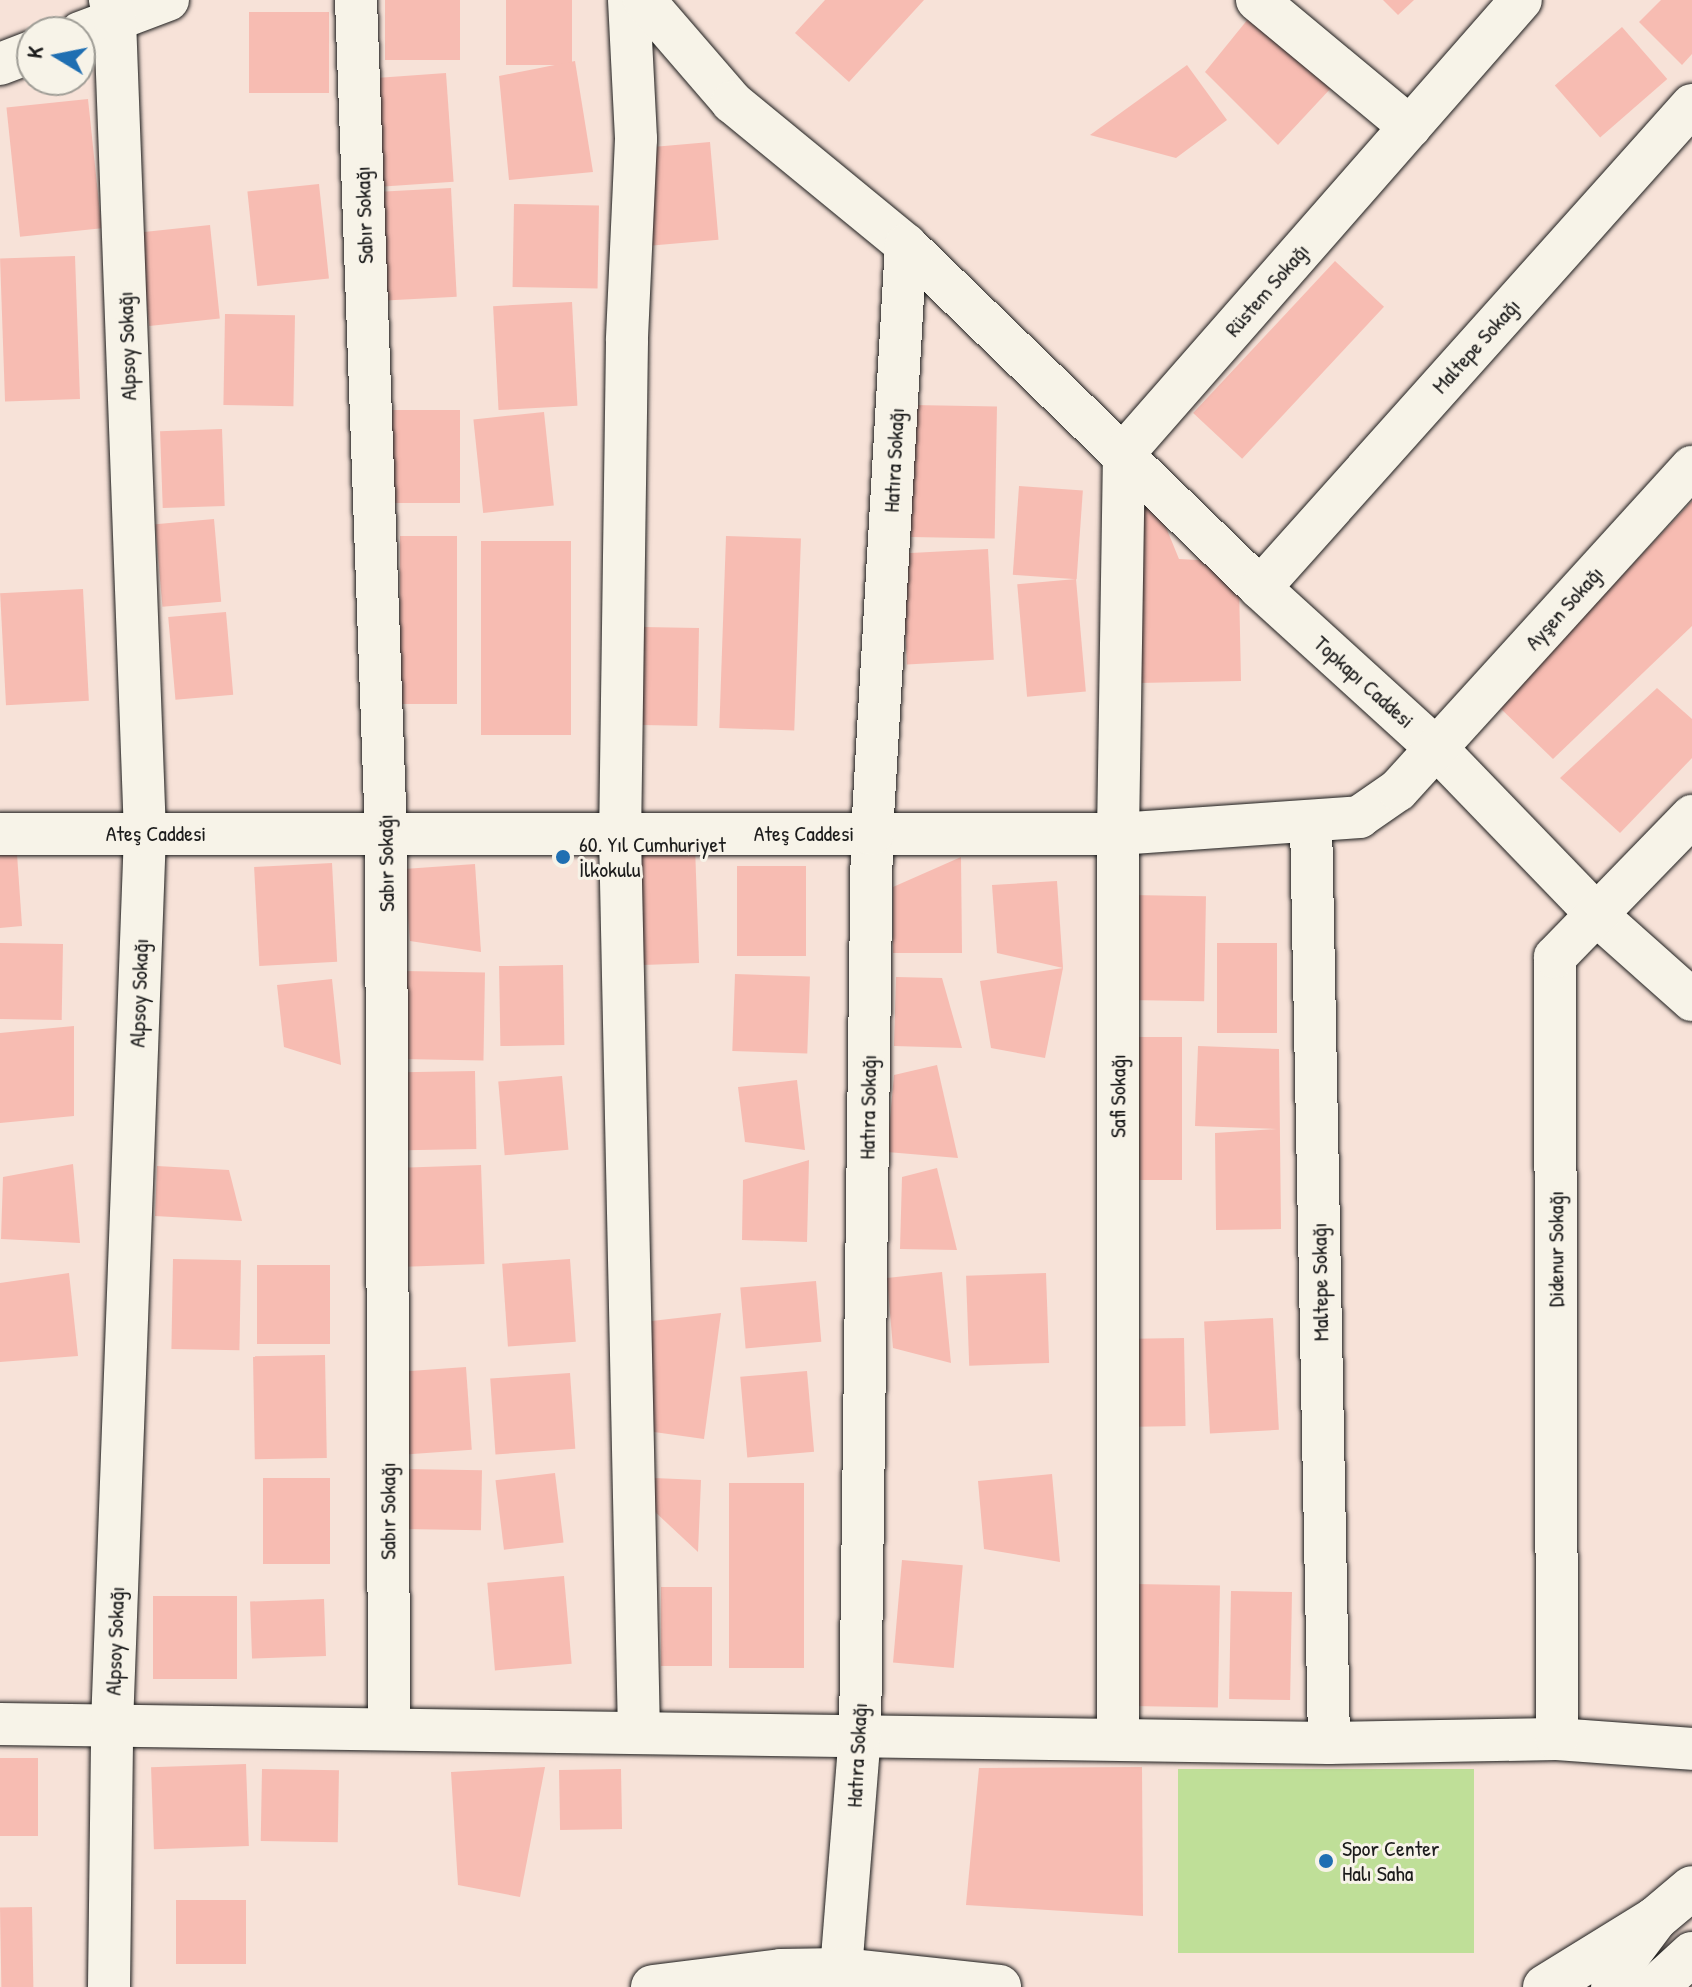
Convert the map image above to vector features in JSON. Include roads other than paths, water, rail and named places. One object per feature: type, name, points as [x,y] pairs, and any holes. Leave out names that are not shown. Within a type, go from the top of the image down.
[{"type":"main road","points":[[1545,1987],[1655,1919],[1692,1888]]},
{"type":"main road","points":[[1613,1987],[1622,1963],[1655,1919]]},
{"type":"main road","points":[[1656,1987],[1692,1954]]},
{"type":"main road","points":[[1684,1987],[1692,1967]]},
{"type":"main road","points":[[653,1987],[753,1974],[841,1970],[999,1987]]},
{"type":"street","points":[[102,18],[168,0]]},
{"type":"street","name":"Sabır Sokağı","points":[[356,0],[386,834],[389,1727]]},
{"type":"street","points":[[629,0],[636,139],[627,341],[620,834],[639,1731]]},
{"type":"street","name":"Topkapı Caddesi","points":[[644,0],[732,102],[906,245],[1260,588],[1436,748],[1599,917],[1692,1000]]},
{"type":"street","points":[[1257,0],[1410,127]]},
{"type":"street","name":"Rüstem Sokağı","points":[[1124,453],[1521,0]]},
{"type":"street","name":"Alpsoy Sokağı","points":[[102,18],[145,834],[112,1725],[109,1987]]},
{"type":"street","name":"Maltepe Sokağı","points":[[1260,588],[1692,105]]},
{"type":"street","name":"Hatıra Sokağı","points":[[841,1970],[860,1734],[872,834],[906,245]]},
{"type":"street","name":"Safi Sokağı","points":[[1118,1739],[1118,834],[1124,453]]},
{"type":"street","name":"Ayşen Sokağı","points":[[1436,748],[1692,467]]},
{"type":"street","name":"Ateş Caddesi","points":[[0,834],[1118,834],[1359,817],[1378,808],[1436,748]]},
{"type":"street","name":"Didenur Sokağı","points":[[1557,1739],[1555,957],[1599,917],[1692,816]]},
{"type":"street","name":"Maltepe Sokağı","points":[[1311,821],[1329,1743]]},
{"type":"street","points":[[0,1724],[389,1727],[1329,1743],[1557,1739],[1692,1749]]},
{"type":"place","name":"60. Yıl Cumhuriyet İlkokulu","points":[[563,857]]},
{"type":"place","name":"Spor Center Halı Saha","points":[[1326,1861]]}]
